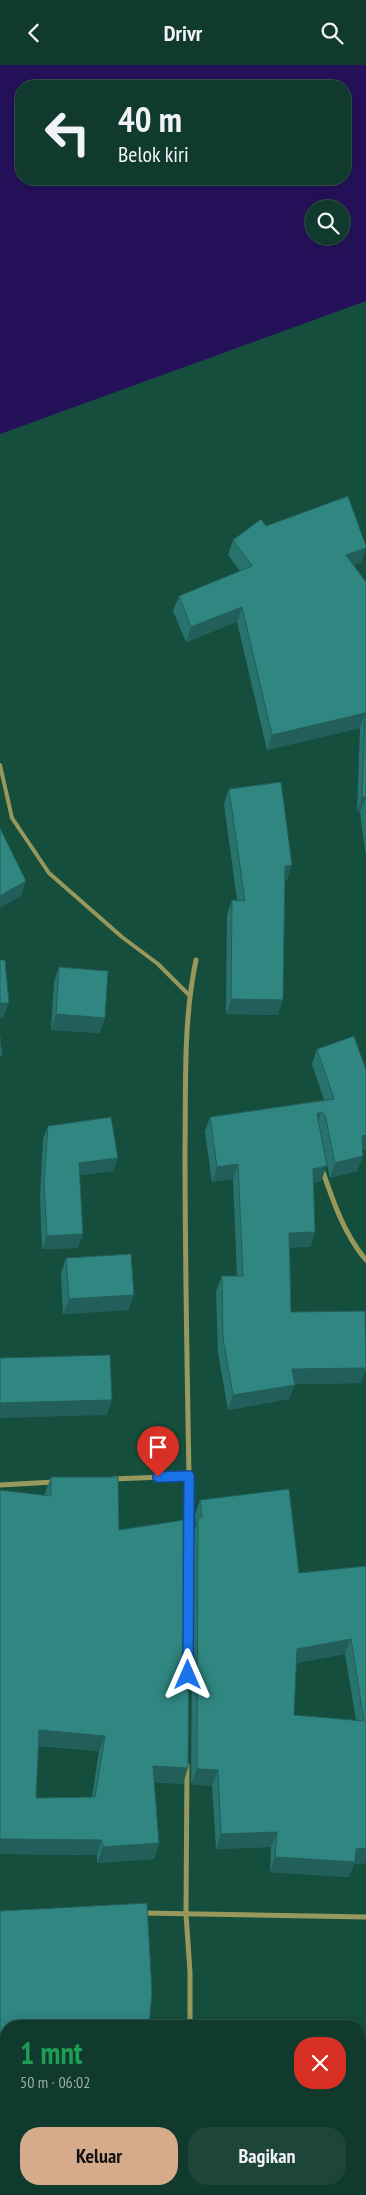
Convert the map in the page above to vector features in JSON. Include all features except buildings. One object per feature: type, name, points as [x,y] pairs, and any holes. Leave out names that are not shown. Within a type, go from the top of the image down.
[{"type":"street","points":[[188,1526],[185,1219],[189,995],[196,960]]},
{"type":"street","points":[[320,1164],[337,1211],[356,1248],[366,1260]]},
{"type":"street","points":[[104,1480],[189,1476]]},
{"type":"street","points":[[0,1485],[65,1481]]},
{"type":"street","points":[[187,1755],[186,1915],[190,1972],[190,2020]]},
{"type":"street","points":[[137,1913],[366,1917]]},
{"type":"lane","points":[[0,765],[12,818],[49,873],[122,937],[158,964],[189,995]]},
{"type":"shaded area","points":[[0,65],[366,65],[366,301],[0,434]]},
{"type":"route","points":[[158,1477],[189,1476],[188,1675]]}]
